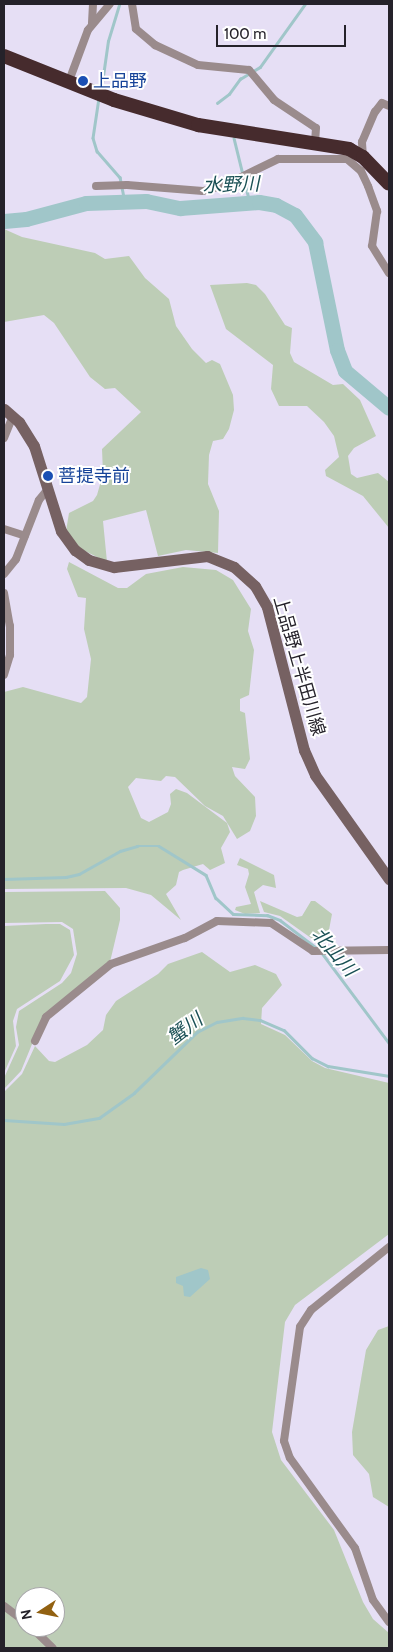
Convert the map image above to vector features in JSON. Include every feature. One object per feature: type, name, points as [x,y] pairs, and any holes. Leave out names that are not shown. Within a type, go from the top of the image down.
[{"type":"highway","points":[[4,56],[101,94],[198,125],[315,143],[363,157],[389,184]]},
{"type":"street","points":[[70,81],[92,23],[93,4]]},
{"type":"street","points":[[92,23],[110,4]]},
{"type":"street","points":[[132,4],[133,23],[155,45],[198,65],[251,72],[274,100],[316,128],[315,143]]},
{"type":"street","points":[[363,157],[362,142],[375,112],[382,102],[389,106]]},
{"type":"street","points":[[96,186],[127,185],[203,191],[243,176],[278,159],[348,154],[361,171],[377,211],[372,246],[389,273]]},
{"type":"street","points":[[4,438],[8,412]]},
{"type":"street","name":"上品野上半田川線","points":[[8,412],[34,446],[61,531],[75,550],[89,560],[114,567],[206,556],[226,562],[249,578],[267,607],[304,750],[315,776],[389,879]]},
{"type":"street","points":[[4,574],[16,559],[39,500],[47,490]]},
{"type":"street","points":[[4,529],[25,536]]},
{"type":"street","points":[[4,593],[10,626],[10,655],[4,675]]},
{"type":"street","points":[[35,1040],[46,1018],[111,964],[169,945],[217,921],[271,923],[313,950],[389,950]]},
{"type":"street","points":[[389,1247],[319,1303],[300,1328],[284,1441],[290,1458],[355,1548],[374,1600],[389,1622]]},
{"type":"street","points":[[4,1606],[15,1614]]},
{"type":"street","points":[[41,1637],[53,1648]]},
{"type":"shaded area","points":[[4,229],[22,237],[95,253],[105,259],[129,256],[145,278],[169,299],[176,326],[192,349],[206,363],[212,360],[220,364],[233,395],[234,410],[229,429],[223,439],[213,441],[209,455],[208,484],[219,511],[218,553],[186,550],[158,556],[146,510],[103,521],[107,562],[81,549],[66,531],[69,513],[93,501],[97,495],[103,474],[102,449],[141,412],[115,388],[105,389],[90,377],[54,323],[44,315],[4,322]]},
{"type":"shaded area","points":[[247,283],[256,285],[265,294],[285,325],[292,328],[290,353],[294,362],[333,385],[343,384],[360,400],[376,436],[354,448],[348,456],[351,474],[357,478],[378,473],[389,482],[389,528],[363,496],[326,476],[325,470],[339,457],[334,436],[324,422],[307,406],[279,406],[271,389],[273,365],[226,329],[210,285]]},
{"type":"shaded area","points":[[69,562],[118,588],[127,588],[146,574],[183,567],[216,570],[233,580],[251,609],[248,631],[254,650],[249,695],[240,699],[240,711],[245,713],[250,759],[245,769],[232,767],[235,776],[255,797],[256,816],[250,831],[237,839],[223,816],[205,806],[175,777],[166,776],[161,781],[136,778],[128,787],[141,818],[149,822],[168,812],[171,804],[170,794],[176,789],[187,793],[227,823],[230,832],[221,848],[225,863],[210,870],[203,864],[179,872],[176,885],[166,894],[181,920],[151,895],[126,888],[4,889],[4,692],[23,687],[81,703],[87,697],[91,659],[84,629],[86,598],[78,597],[67,569]]},
{"type":"shaded area","points":[[240,858],[274,875],[276,888],[263,885],[254,892],[260,913],[245,914],[235,910],[236,907],[251,904],[245,887],[249,874],[248,869],[237,865]]},
{"type":"shaded area","points":[[105,891],[120,908],[120,920],[110,962],[44,1015],[21,1071],[4,1089],[4,1078],[19,1045],[16,1027],[19,1011],[62,983],[71,973],[77,954],[73,929],[62,922],[4,923],[4,892]]},
{"type":"shaded area","points":[[260,901],[297,917],[302,916],[311,901],[315,901],[332,914],[329,930],[318,943],[280,916],[264,912]]},
{"type":"shaded area","points":[[60,924],[70,930],[74,955],[60,981],[17,1009],[13,1021],[16,1046],[4,1073],[4,926]]},
{"type":"shaded area","points":[[202,952],[230,972],[255,965],[276,974],[282,985],[262,1008],[261,1024],[285,1035],[312,1061],[325,1068],[389,1083],[389,1234],[295,1305],[285,1322],[272,1432],[281,1460],[334,1530],[363,1602],[373,1619],[389,1633],[389,1648],[55,1648],[44,1637],[65,1637],[65,1587],[15,1587],[15,1612],[4,1604],[4,1092],[22,1074],[35,1046],[49,1061],[55,1062],[87,1045],[103,1030],[106,1015],[116,1001],[158,974],[168,964]]},
{"type":"shaded area","points":[[201,1268],[208,1270],[210,1279],[190,1297],[184,1296],[183,1286],[176,1283],[176,1277]]},
{"type":"shaded area","points":[[389,1326],[389,1507],[373,1497],[369,1474],[353,1455],[352,1432],[366,1350],[378,1330]]},
{"type":"shaded area","points":[[4,1609],[15,1618],[15,1637],[39,1637],[50,1648],[4,1648]]},
{"type":"waterway","points":[[101,90],[108,41],[119,4]]},
{"type":"waterway","points":[[217,103],[229,94],[240,79],[260,67],[305,4]]},
{"type":"waterway","points":[[99,98],[93,138],[97,151],[120,177],[125,202]]},
{"type":"waterway","points":[[234,138],[250,203]]},
{"type":"waterway","name":"水野川","points":[[4,221],[26,219],[86,203],[146,201],[180,208],[259,202],[276,205],[295,215],[315,242],[337,350],[345,371],[389,408]]},
{"type":"waterway","name":"北山川","points":[[4,879],[66,877],[79,874],[120,851],[137,846],[159,846],[206,875],[216,898],[233,914],[267,915],[280,920],[318,949]]},
{"type":"waterway","name":"北山川","points":[[322,953],[389,1043]]},
{"type":"waterway","name":"蟹川","points":[[4,1120],[64,1124],[99,1118],[134,1093],[197,1032],[217,1022],[243,1018],[260,1020],[284,1030],[312,1058],[328,1066],[389,1076]]},
{"type":"place","name":"上品野","points":[[83,81]]},
{"type":"place","name":"菩提寺前","points":[[48,476]]}]
